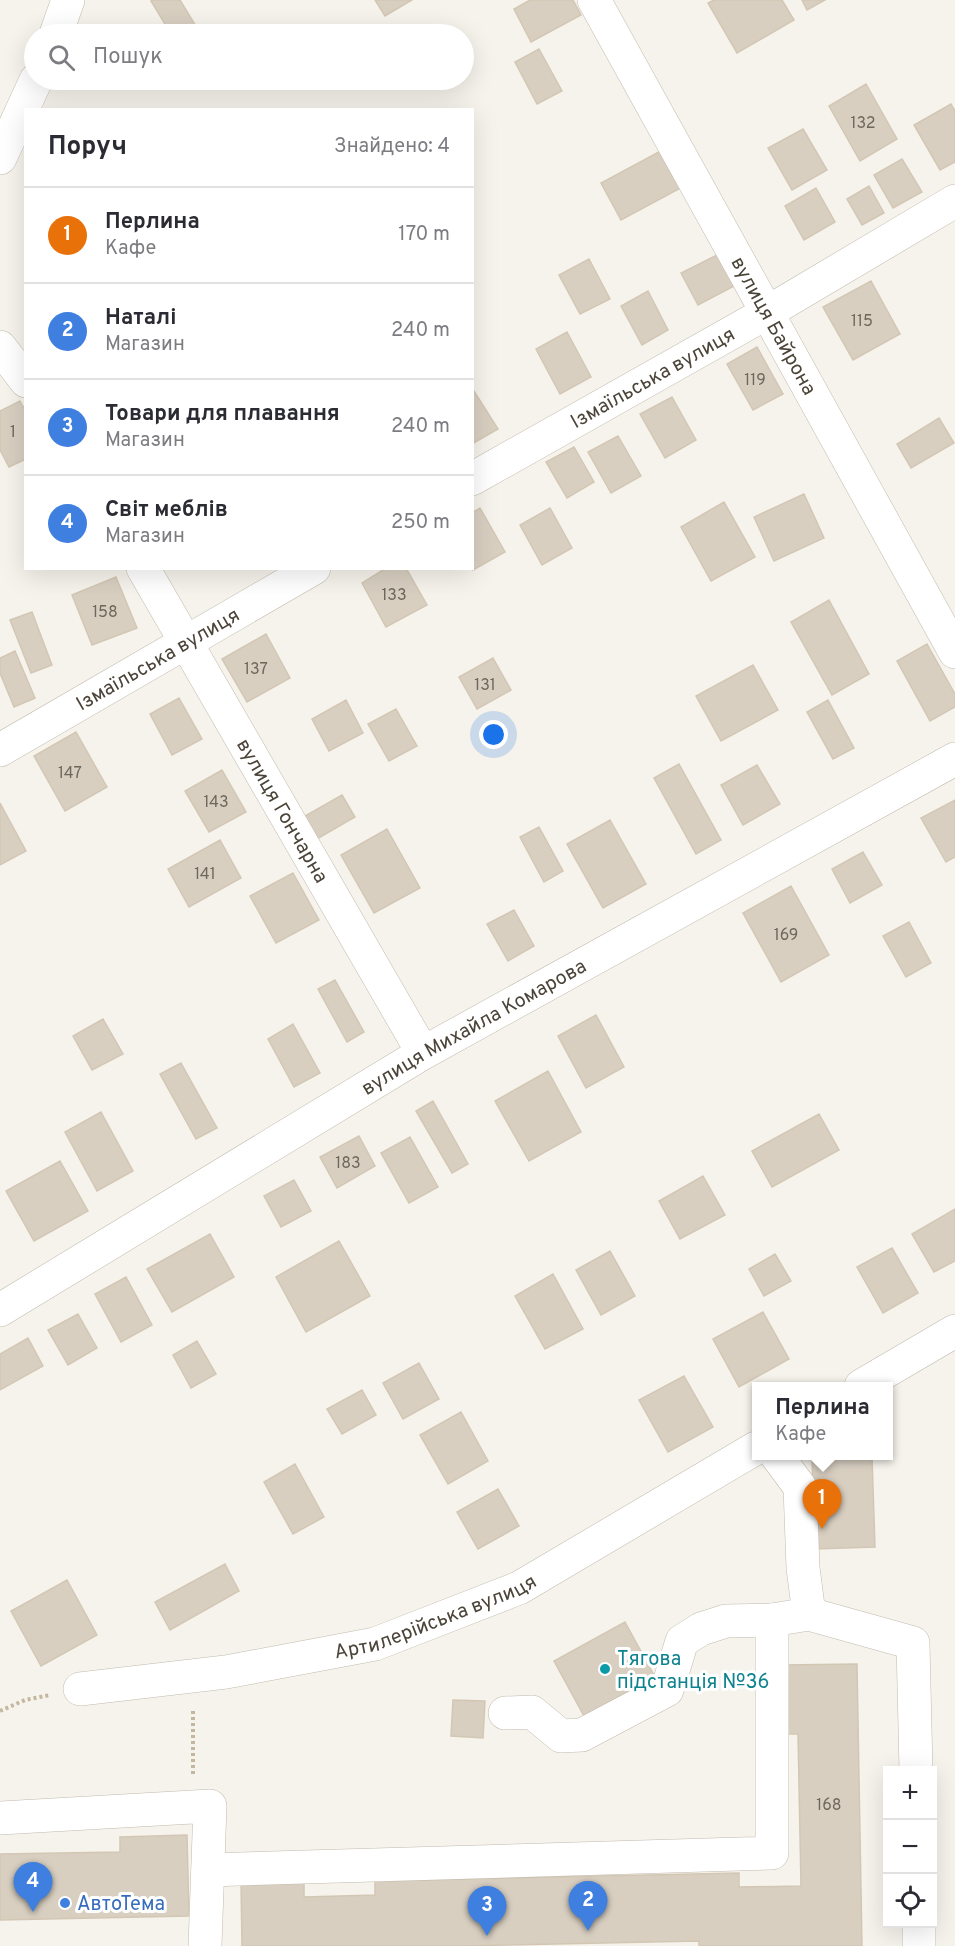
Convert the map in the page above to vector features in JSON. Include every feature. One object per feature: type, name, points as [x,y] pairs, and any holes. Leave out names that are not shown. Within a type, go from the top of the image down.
[{"type":"street","points":[[60,24],[68,0]]},
{"type":"street","name":"вулиця Байрона","points":[[600,2],[955,652]]},
{"type":"street","points":[[0,158],[31,90]]},
{"type":"street","name":"Ізмаїльська вулиця","points":[[474,478],[768,312],[955,201]]},
{"type":"street","points":[[0,347],[24,378]]},
{"type":"street","name":"вулиця Гончарна","points":[[144,570],[423,1053]]},
{"type":"street","name":"Ізмаїльська вулиця","points":[[0,750],[310,570]]},
{"type":"street","name":"вулиця Михайла Комарова","points":[[0,1310],[423,1053],[955,759]]},
{"type":"street","points":[[868,1382],[955,1331]]},
{"type":"street","name":"Артилерійська вулиця","points":[[80,1689],[194,1676],[375,1644],[519,1588],[752,1450]]},
{"type":"street","points":[[781,1460],[800,1487],[803,1568],[809,1614]]},
{"type":"street","points":[[505,1713],[532,1712],[561,1736],[582,1735],[667,1690],[682,1641],[700,1629],[726,1621],[772,1620],[809,1614],[913,1643],[916,1766]]},
{"type":"street","points":[[208,1870],[772,1853],[772,1620]]},
{"type":"street","points":[[0,1818],[210,1806],[205,1946]]},
{"type":"street","points":[[919,1928],[919,1946]]},
{"type":"path","points":[[192,1807],[194,1676]]},
{"type":"path","points":[[0,1711],[26,1700],[80,1689]]},
{"type":"building","points":[[180,0],[195,24],[165,24],[151,1]]},
{"type":"building","points":[[375,0],[412,0],[385,16]]},
{"type":"building","points":[[530,0],[573,0],[581,15],[531,42],[514,9]]},
{"type":"building","points":[[714,0],[782,0],[794,20],[737,53],[708,3]]},
{"type":"building","points":[[802,0],[825,0],[807,10]]},
{"type":"building","points":[[539,49],[562,91],[537,104],[515,62]]},
{"type":"building","points":[[866,84],[897,139],[860,161],[829,106]]},
{"type":"building","points":[[951,104],[955,111],[955,162],[940,170],[914,125]]},
{"type":"building","points":[[803,129],[827,170],[792,190],[768,148]]},
{"type":"building","points":[[668,147],[688,184],[621,220],[601,183]]},
{"type":"building","points":[[902,159],[922,192],[893,208],[874,175]]},
{"type":"building","points":[[869,186],[884,213],[862,225],[847,199]]},
{"type":"building","points":[[816,188],[835,222],[804,240],[785,206]]},
{"type":"building","points":[[719,254],[736,285],[698,305],[681,273]]},
{"type":"building","points":[[589,259],[610,299],[580,314],[559,275]]},
{"type":"building","points":[[871,281],[900,334],[853,360],[823,307]]},
{"type":"building","points":[[648,291],[668,330],[642,345],[621,306]]},
{"type":"building","points":[[567,332],[591,377],[560,394],[536,349]]},
{"type":"building","points":[[757,347],[783,394],[753,410],[727,364]]},
{"type":"building","points":[[474,391],[498,429],[474,443]]},
{"type":"building","points":[[672,397],[696,440],[665,458],[640,414]]},
{"type":"building","points":[[20,401],[24,408],[24,460],[9,467],[0,450],[0,411]]},
{"type":"building","points":[[939,418],[954,443],[911,468],[897,444]]},
{"type":"building","points":[[618,436],[641,476],[611,493],[588,452]]},
{"type":"building","points":[[574,447],[594,482],[567,498],[546,462]]},
{"type":"building","points":[[804,494],[824,538],[774,561],[754,517]]},
{"type":"building","points":[[724,502],[755,557],[711,581],[681,527]]},
{"type":"building","points":[[480,508],[505,552],[474,569],[474,512]]},
{"type":"building","points":[[550,508],[572,548],[542,565],[520,525]]},
{"type":"building","points":[[383,570],[407,570],[427,605],[386,627],[362,583]]},
{"type":"building","points":[[116,577],[137,628],[92,645],[72,595]]},
{"type":"building","points":[[829,600],[869,674],[832,695],[791,622]]},
{"type":"building","points":[[32,612],[52,665],[31,673],[10,620]]},
{"type":"building","points":[[266,634],[290,678],[247,702],[222,659]]},
{"type":"building","points":[[927,644],[955,694],[955,707],[930,721],[897,661]]},
{"type":"building","points":[[15,651],[35,698],[14,707],[0,673],[0,658]]},
{"type":"building","points":[[493,658],[511,690],[477,709],[459,677]]},
{"type":"building","points":[[753,665],[778,710],[721,741],[696,696]]},
{"type":"building","points":[[179,698],[202,739],[172,755],[150,714]]},
{"type":"building","points":[[346,700],[363,733],[329,751],[312,719]]},
{"type":"building","points":[[828,700],[854,748],[833,759],[807,712]]},
{"type":"building","points":[[396,709],[417,746],[389,761],[368,724]]},
{"type":"building","points":[[76,732],[107,787],[65,811],[34,756]]},
{"type":"building","points":[[679,764],[721,840],[696,854],[654,778]]},
{"type":"building","points":[[757,765],[780,804],[743,825],[721,785]]},
{"type":"building","points":[[222,770],[246,812],[209,832],[185,791]]},
{"type":"building","points":[[342,795],[355,817],[317,839],[305,816]]},
{"type":"building","points":[[955,800],[955,857],[946,862],[921,818]]},
{"type":"building","points":[[0,803],[26,851],[0,865]]},
{"type":"building","points":[[610,820],[646,884],[603,908],[567,844]]},
{"type":"building","points":[[539,827],[563,871],[544,882],[520,837]]},
{"type":"building","points":[[387,829],[420,888],[374,913],[341,855]]},
{"type":"building","points":[[220,840],[241,878],[189,907],[168,869]]},
{"type":"building","points":[[863,852],[882,885],[850,903],[832,869]]},
{"type":"building","points":[[293,873],[319,920],[276,943],[250,896]]},
{"type":"building","points":[[791,886],[829,955],[781,982],[743,913]]},
{"type":"building","points":[[514,910],[534,946],[508,961],[487,924]]},
{"type":"building","points":[[909,922],[931,963],[906,977],[883,936]]},
{"type":"building","points":[[335,980],[364,1032],[347,1042],[318,989]]},
{"type":"building","points":[[596,1015],[624,1067],[586,1088],[558,1036]]},
{"type":"building","points":[[103,1019],[123,1054],[92,1070],[73,1036]]},
{"type":"building","points":[[293,1024],[320,1073],[294,1087],[268,1039]]},
{"type":"building","points":[[181,1063],[217,1128],[196,1139],[160,1074]]},
{"type":"building","points":[[548,1071],[581,1132],[529,1161],[495,1101]]},
{"type":"building","points":[[433,1101],[468,1164],[452,1173],[416,1111]]},
{"type":"building","points":[[101,1112],[133,1171],[97,1191],[65,1132]]},
{"type":"building","points":[[819,1114],[839,1150],[772,1187],[752,1151]]},
{"type":"building","points":[[359,1136],[375,1166],[337,1188],[320,1157]]},
{"type":"building","points":[[410,1137],[438,1187],[409,1203],[381,1153]]},
{"type":"building","points":[[60,1161],[88,1211],[34,1241],[6,1191]]},
{"type":"building","points":[[703,1176],[725,1215],[680,1239],[659,1201]]},
{"type":"building","points":[[294,1180],[311,1211],[281,1227],[264,1196]]},
{"type":"building","points":[[955,1209],[955,1261],[934,1272],[912,1234]]},
{"type":"building","points":[[210,1234],[234,1277],[172,1312],[147,1269]]},
{"type":"building","points":[[339,1241],[370,1296],[306,1332],[276,1277]]},
{"type":"building","points":[[892,1248],[918,1293],[883,1313],[857,1267]]},
{"type":"building","points":[[610,1251],[635,1296],[601,1315],[576,1270]]},
{"type":"building","points":[[775,1254],[791,1281],[764,1296],[749,1269]]},
{"type":"building","points":[[553,1274],[583,1329],[545,1349],[515,1296]]},
{"type":"building","points":[[126,1277],[152,1325],[121,1342],[95,1294]]},
{"type":"building","points":[[763,1312],[789,1359],[739,1387],[713,1339]]},
{"type":"building","points":[[78,1314],[97,1348],[68,1365],[48,1330]]},
{"type":"building","points":[[28,1338],[43,1366],[0,1390],[0,1354]]},
{"type":"building","points":[[197,1341],[216,1374],[191,1388],[173,1355]]},
{"type":"building","points":[[419,1363],[439,1399],[403,1419],[383,1383]]},
{"type":"building","points":[[684,1376],[713,1427],[668,1452],[639,1400]]},
{"type":"building","points":[[362,1390],[376,1415],[342,1434],[327,1409]]},
{"type":"building","points":[[461,1412],[488,1461],[448,1484],[420,1435]]},
{"type":"building","points":[[812,1460],[872,1460],[875,1547],[815,1549]]},
{"type":"building","points":[[295,1464],[324,1517],[293,1534],[264,1482]]},
{"type":"building","points":[[498,1489],[519,1526],[478,1549],[457,1512]]},
{"type":"building","points":[[225,1564],[239,1591],[170,1630],[155,1602]]},
{"type":"building","points":[[67,1580],[97,1635],[41,1666],[11,1611]]},
{"type":"building","name":"Тягова пiдстанцiя №36","points":[[625,1622],[655,1677],[584,1716],[554,1661]]},
{"type":"building","points":[[857,1664],[862,1946],[699,1946],[699,1941],[461,1946],[242,1946],[241,1881],[304,1879],[304,1897],[375,1895],[375,1881],[739,1873],[739,1887],[801,1886],[798,1734],[785,1734],[783,1665]]},
{"type":"building","points":[[453,1700],[485,1701],[483,1738],[451,1736]]},
{"type":"building","points":[[187,1835],[189,1916],[0,1920],[0,1854],[120,1852],[120,1837]]},
{"type":"place","name":"Перлина","points":[[822,1529]]},
{"type":"place","name":"Тягова пiдстанцiя №36","points":[[605,1669]]},
{"type":"place","name":"АвтоТема","points":[[65,1903]]},
{"type":"place","name":"Світ меблів","points":[[33,1912]]},
{"type":"place","name":"Наталі","points":[[588,1931]]},
{"type":"place","name":"Товари для плавання","points":[[487,1936]]}]
